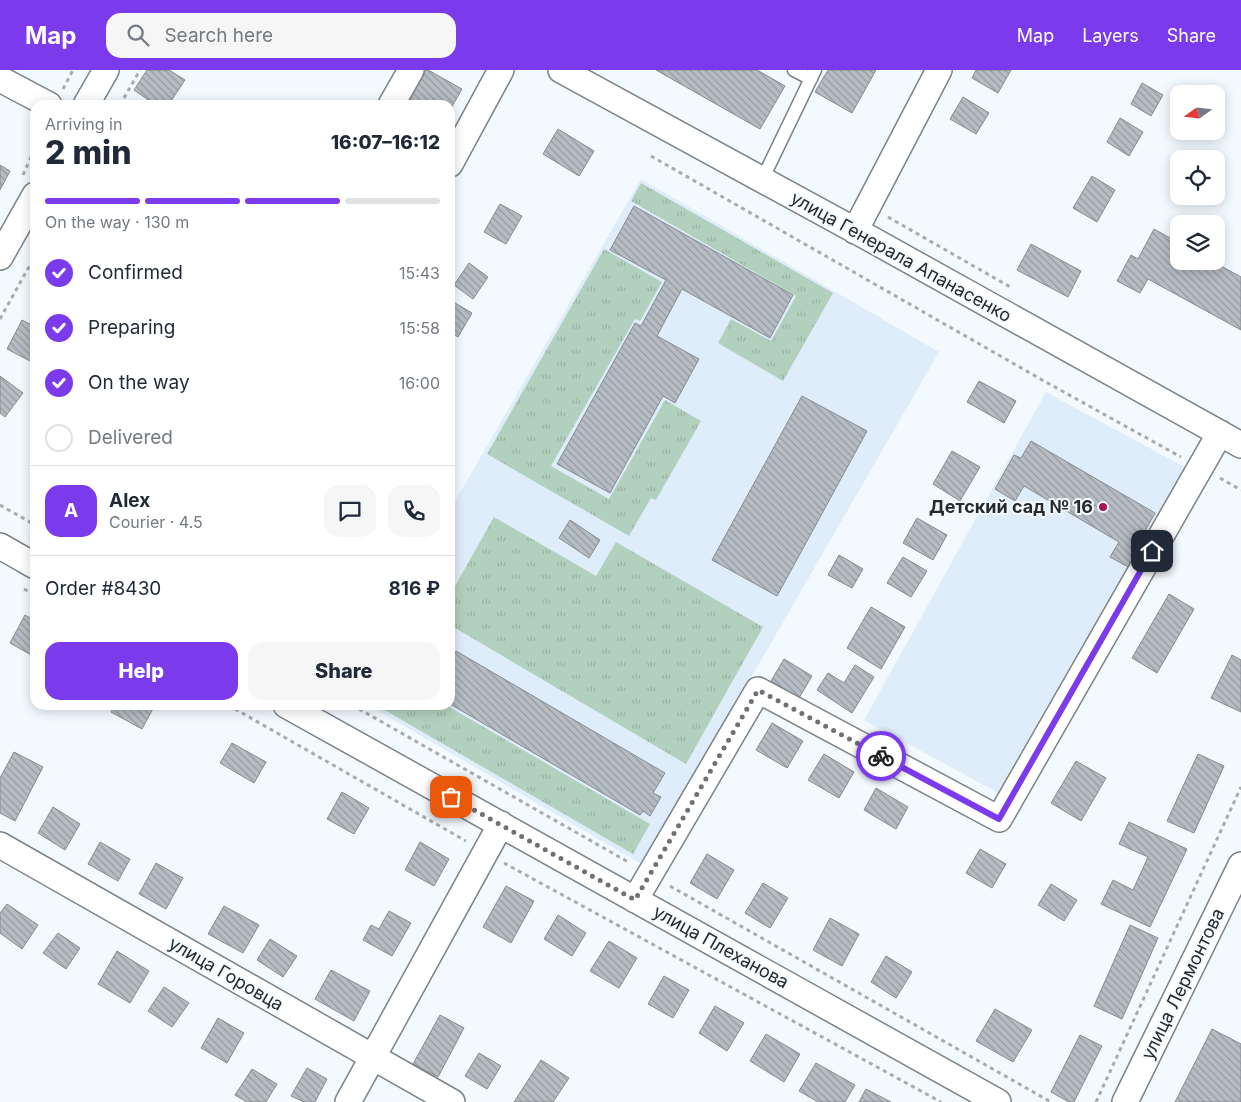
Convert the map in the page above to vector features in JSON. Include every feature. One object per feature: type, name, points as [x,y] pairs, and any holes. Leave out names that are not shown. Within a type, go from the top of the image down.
[{"type":"street","points":[[89,100],[106,70]]},
{"type":"street","points":[[394,100],[411,70]]},
{"type":"street","points":[[455,155],[501,70]]},
{"type":"street","name":"улица Генерала Апанасенко","points":[[561,70],[1231,439]]},
{"type":"street","points":[[855,231],[940,70]]},
{"type":"street","points":[[0,79],[40,100]]},
{"type":"street","points":[[0,257],[7,230],[30,201]]},
{"type":"street","points":[[635,900],[758,690],[999,819],[1200,468],[1231,439]]},
{"type":"street","points":[[0,546],[30,563]]},
{"type":"street","name":"улица Плеханова","points":[[295,710],[998,1102]]},
{"type":"street","points":[[348,1102],[501,824]]},
{"type":"street","name":"улица Горовца","points":[[0,845],[452,1102]]},
{"type":"street","name":"улица Лермонтова","points":[[1125,1102],[1241,865]]},
{"type":"lane","points":[[762,180],[813,75],[794,70]]},
{"type":"path","points":[[123,100],[140,70]]},
{"type":"path","points":[[651,156],[1044,381],[1241,490]]},
{"type":"path","points":[[0,318],[30,265]]},
{"type":"path","points":[[0,505],[30,522]]},
{"type":"path","points":[[237,710],[485,852],[941,1102]]},
{"type":"path","points":[[361,710],[1051,1102]]},
{"type":"path","points":[[1096,1102],[1241,788]]},
{"type":"shaded area","points":[[641,179],[939,352],[643,865],[377,710],[455,710],[455,501]]},
{"type":"shaded area","points":[[1046,392],[1192,471],[1004,796],[864,720]]},
{"type":"green space","points":[[641,183],[833,293],[783,381],[718,343],[731,319],[771,341],[796,296],[631,201]]},
{"type":"green space","points":[[604,249],[662,282],[640,321],[635,319],[551,466],[609,499],[665,400],[701,421],[656,500],[651,498],[629,536],[487,454]]},
{"type":"green space","points":[[494,517],[596,576],[616,542],[763,627],[686,764],[455,628],[455,586]]},
{"type":"green space","points":[[385,710],[455,710],[650,824],[633,854]]},
{"type":"building","points":[[147,70],[169,70],[185,80],[172,100],[149,100],[134,90]]},
{"type":"building","points":[[425,70],[462,89],[455,101],[409,100]]},
{"type":"building","points":[[656,70],[757,70],[785,86],[760,129]]},
{"type":"building","points":[[828,70],[876,70],[852,113],[815,92]]},
{"type":"building","points":[[976,70],[1011,70],[998,93],[972,78]]},
{"type":"building","points":[[1142,83],[1163,95],[1151,116],[1131,104]]},
{"type":"building","points":[[963,97],[989,113],[976,134],[950,119]]},
{"type":"building","points":[[1120,118],[1143,132],[1129,156],[1107,142]]},
{"type":"building","points":[[558,129],[594,151],[579,176],[543,154]]},
{"type":"building","points":[[0,165],[10,171],[0,190]]},
{"type":"building","points":[[1092,176],[1115,190],[1097,222],[1073,208]]},
{"type":"building","points":[[500,204],[522,216],[506,244],[484,232]]},
{"type":"building","points":[[634,206],[793,295],[770,338],[682,289],[657,336],[699,359],[675,403],[663,396],[610,493],[557,464],[635,323],[641,326],[666,280],[610,250]]},
{"type":"building","points":[[1154,229],[1170,238],[1170,270],[1225,270],[1225,268],[1241,277],[1241,330],[1148,279],[1140,293],[1117,281],[1131,255],[1138,259]]},
{"type":"building","points":[[1031,244],[1081,271],[1068,297],[1017,270]]},
{"type":"building","points":[[469,263],[488,277],[473,299],[455,286]]},
{"type":"building","points":[[455,303],[472,313],[458,337],[455,335]]},
{"type":"building","points":[[22,320],[30,324],[30,361],[7,349]]},
{"type":"building","points":[[0,376],[23,393],[5,417],[0,413]]},
{"type":"building","points":[[979,381],[1016,401],[1004,423],[967,402]]},
{"type":"building","points":[[802,396],[867,431],[777,596],[712,560]]},
{"type":"building","name":"Детский сад № 16","points":[[1031,441],[1155,513],[1145,531],[1152,535],[1132,569],[1110,557],[1119,542],[1024,486],[1015,501],[995,489],[1014,455],[1021,458]]},
{"type":"building","points":[[952,451],[980,467],[960,501],[933,484]]},
{"type":"building","points":[[917,518],[947,535],[933,560],[903,543]]},
{"type":"building","points":[[570,520],[600,540],[589,558],[559,538]]},
{"type":"building","points":[[839,555],[863,569],[852,588],[828,575]]},
{"type":"building","points":[[903,557],[927,571],[911,597],[887,583]]},
{"type":"building","points":[[1169,594],[1194,609],[1157,673],[1132,658]]},
{"type":"building","points":[[871,607],[905,627],[881,669],[847,648]]},
{"type":"building","points":[[25,615],[30,618],[30,654],[10,643]]},
{"type":"building","points":[[456,651],[665,773],[653,793],[661,797],[650,816],[643,811],[640,815],[455,707]]},
{"type":"building","points":[[1232,655],[1241,660],[1241,712],[1211,698]]},
{"type":"building","points":[[784,659],[812,676],[799,698],[771,681]]},
{"type":"building","points":[[855,665],[874,677],[852,713],[817,690],[828,673],[844,683]]},
{"type":"building","points":[[112,710],[152,710],[142,729],[111,712]]},
{"type":"building","points":[[772,723],[803,741],[787,768],[756,750]]},
{"type":"building","points":[[232,743],[266,762],[254,783],[220,763]]},
{"type":"building","points":[[14,752],[43,767],[15,821],[0,813],[0,778]]},
{"type":"building","points":[[824,754],[854,772],[839,798],[808,780]]},
{"type":"building","points":[[1198,754],[1224,766],[1194,833],[1167,821]]},
{"type":"building","points":[[1076,761],[1106,778],[1081,821],[1051,803]]},
{"type":"building","points":[[876,788],[908,807],[896,829],[864,810]]},
{"type":"building","points":[[342,792],[369,808],[354,834],[327,819]]},
{"type":"building","points":[[53,807],[80,824],[65,850],[38,833]]},
{"type":"building","points":[[1129,822],[1187,849],[1150,927],[1101,904],[1113,880],[1133,890],[1148,857],[1119,844]]},
{"type":"building","points":[[100,842],[130,859],[118,881],[88,864]]},
{"type":"building","points":[[420,842],[449,859],[434,886],[405,870]]},
{"type":"building","points":[[980,849],[1006,864],[992,888],[966,873]]},
{"type":"building","points":[[707,854],[734,870],[717,899],[690,883]]},
{"type":"building","points":[[156,863],[183,878],[166,909],[139,894]]},
{"type":"building","points":[[763,883],[788,898],[770,928],[745,913]]},
{"type":"building","points":[[1051,884],[1077,900],[1064,921],[1038,905]]},
{"type":"building","points":[[506,886],[534,901],[511,943],[483,927]]},
{"type":"building","points":[[7,904],[38,925],[22,949],[0,933],[0,913]]},
{"type":"building","points":[[224,906],[259,925],[243,953],[208,934]]},
{"type":"building","points":[[389,911],[411,923],[392,956],[363,940],[371,925],[379,929]]},
{"type":"building","points":[[558,915],[586,933],[572,956],[544,939]]},
{"type":"building","points":[[830,918],[859,934],[842,966],[813,950]]},
{"type":"building","points":[[1130,925],[1158,938],[1122,1019],[1094,1006]]},
{"type":"building","points":[[58,933],[80,948],[66,969],[43,953]]},
{"type":"building","points":[[270,939],[297,956],[283,977],[257,960]]},
{"type":"building","points":[[609,941],[637,958],[619,988],[590,971]]},
{"type":"building","points":[[117,951],[149,971],[130,1003],[98,984]]},
{"type":"building","points":[[886,956],[912,972],[896,998],[871,982]]},
{"type":"building","points":[[331,970],[370,991],[354,1021],[315,999]]},
{"type":"building","points":[[664,976],[689,990],[673,1018],[648,1004]]},
{"type":"building","points":[[164,987],[189,1003],[172,1027],[148,1011]]},
{"type":"building","points":[[715,1006],[744,1023],[727,1051],[699,1033]]},
{"type":"building","points":[[995,1009],[1032,1030],[1013,1062],[976,1041]]},
{"type":"building","points":[[440,1015],[464,1028],[438,1077],[413,1064]]},
{"type":"building","points":[[218,1018],[244,1033],[227,1063],[201,1048]]},
{"type":"building","points":[[1212,1029],[1241,1044],[1241,1102],[1175,1102]]},
{"type":"building","points":[[766,1034],[800,1054],[784,1082],[750,1061]]},
{"type":"building","points":[[1080,1035],[1102,1046],[1074,1102],[1069,1102],[1051,1092]]},
{"type":"building","points":[[479,1053],[501,1066],[487,1089],[465,1076]]},
{"type":"building","points":[[541,1060],[569,1078],[553,1102],[514,1102]]},
{"type":"building","points":[[816,1063],[855,1085],[845,1102],[818,1102],[799,1091]]},
{"type":"building","points":[[307,1068],[327,1079],[315,1102],[304,1102],[291,1096]]},
{"type":"building","points":[[252,1069],[277,1084],[266,1102],[247,1102],[235,1095]]},
{"type":"building","points":[[866,1089],[891,1102],[859,1102]]},
{"type":"way so far","points":[[451,797],[635,900],[758,690],[881,756]]},
{"type":"place","name":"Детский сад № 16","points":[[1103,507]]},
{"type":"route","points":[[881,756],[999,819],[1152,551]]}]
